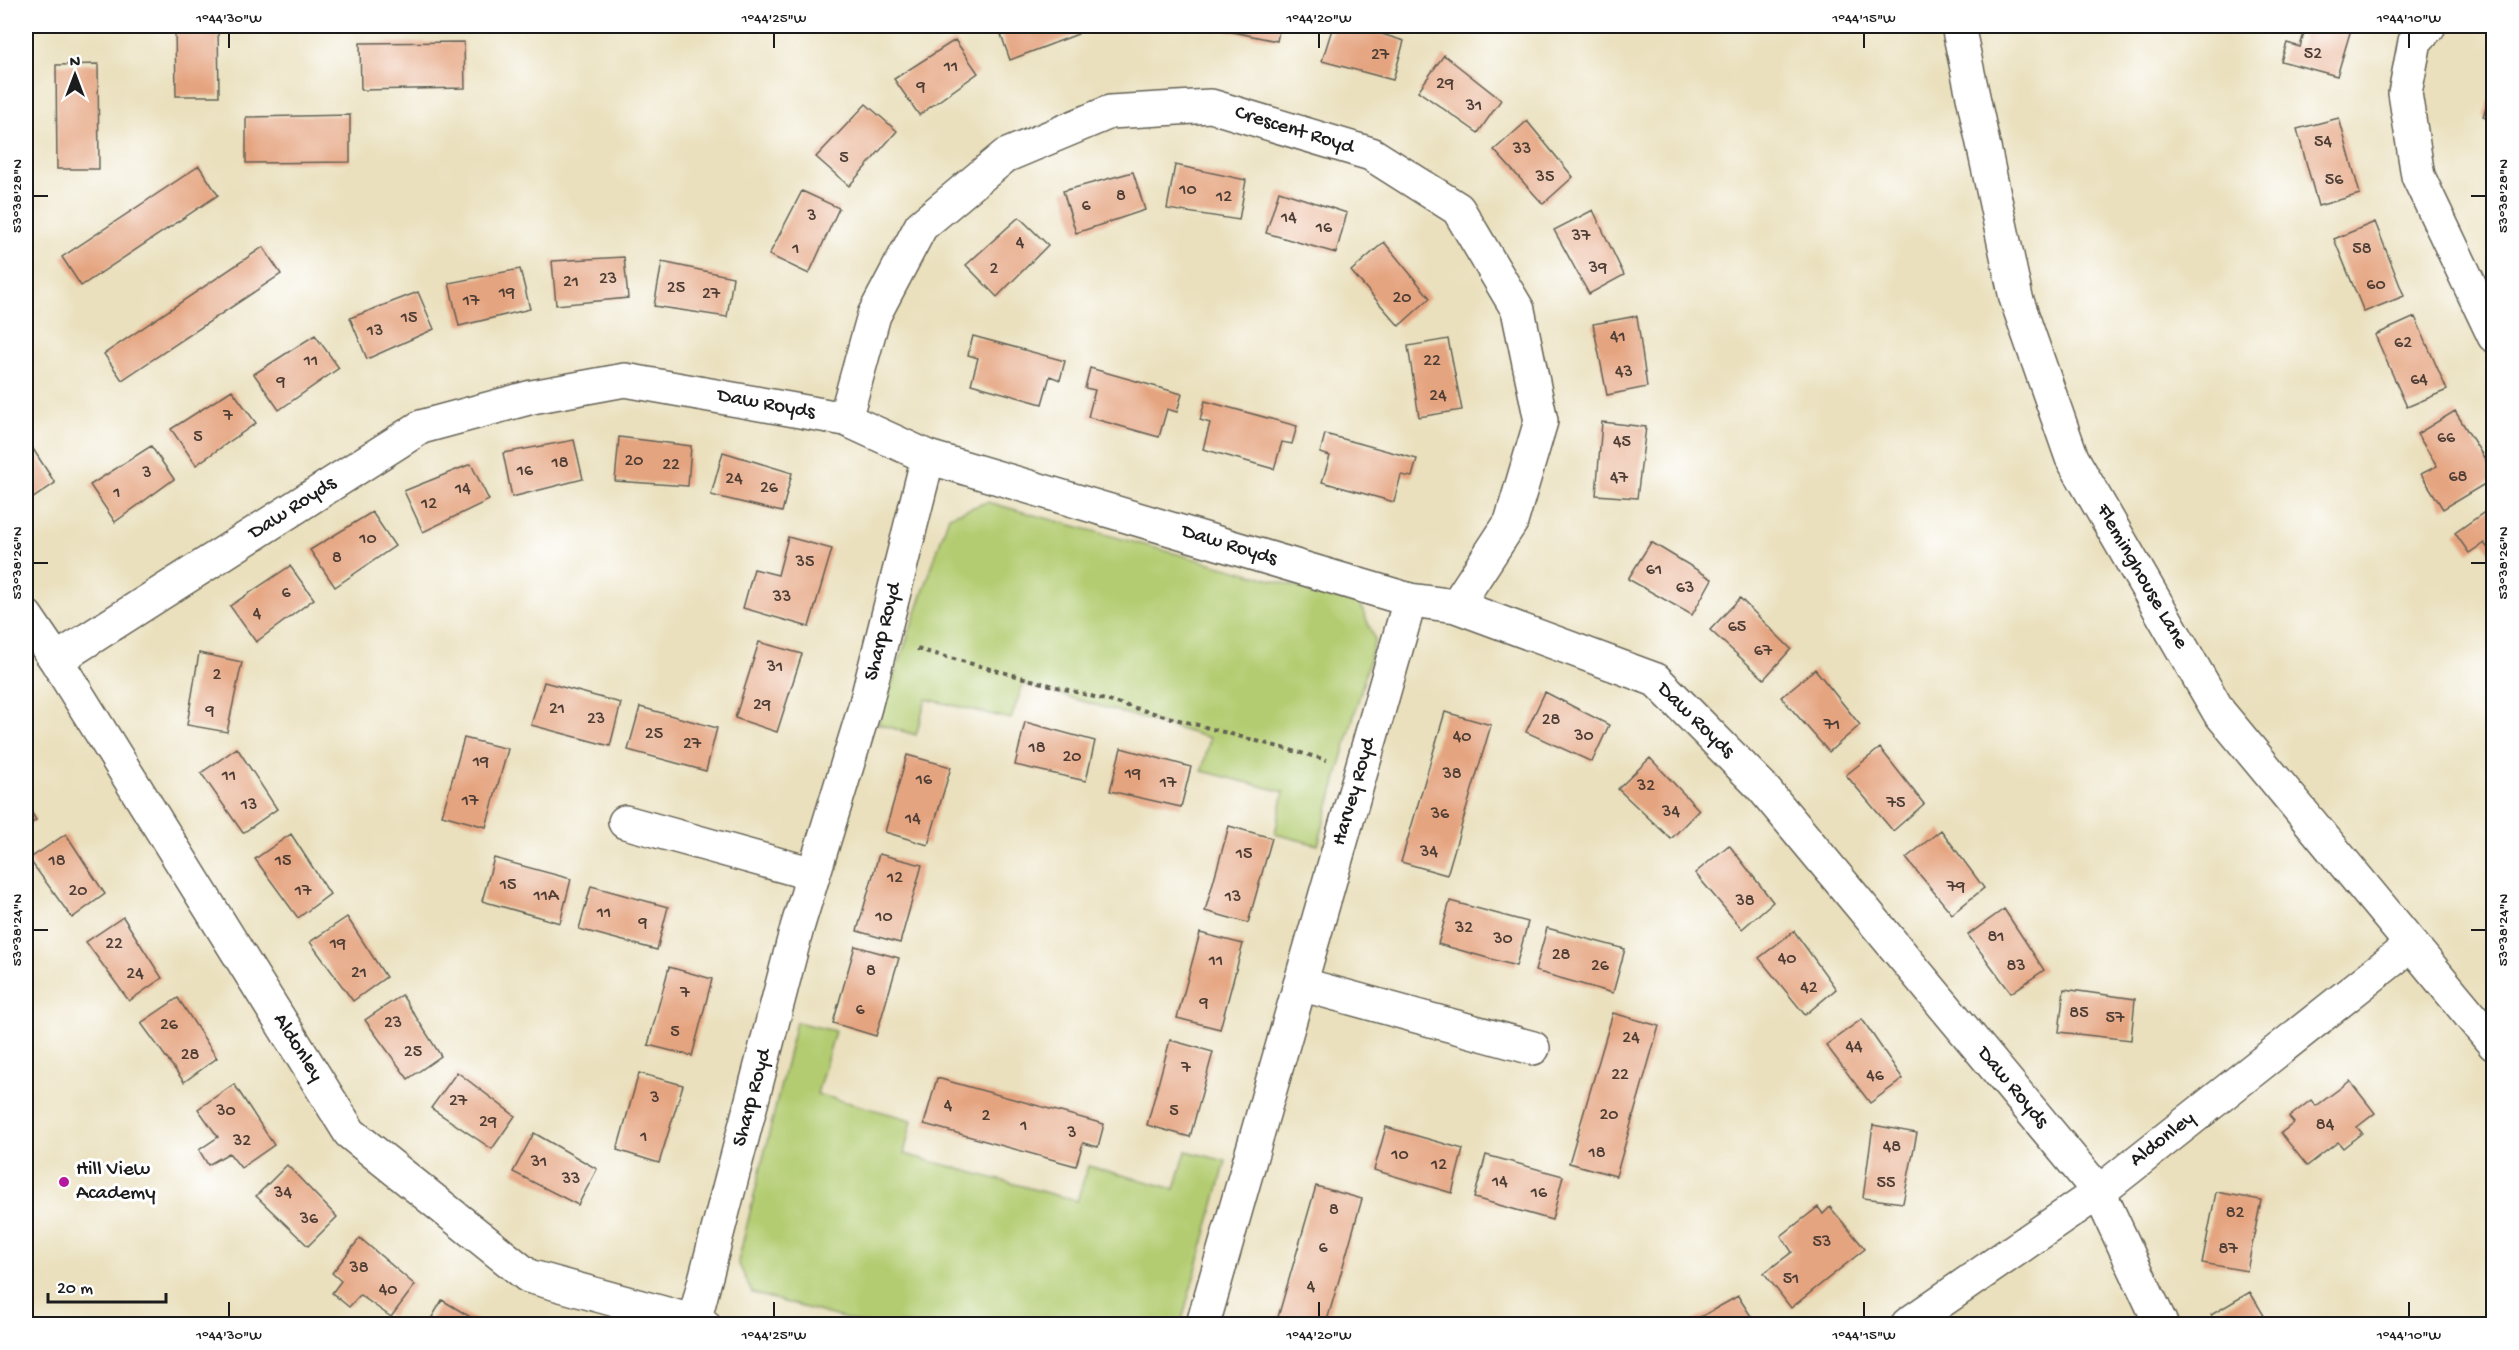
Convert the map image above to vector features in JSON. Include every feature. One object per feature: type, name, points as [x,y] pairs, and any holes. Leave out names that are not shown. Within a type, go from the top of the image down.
[{"type":"street","name":"Fleminghouse Lane","points":[[1958,26],[2016,298],[2072,458],[2219,712],[2493,1044]]},
{"type":"street","points":[[2429,26],[2415,42],[2405,93],[2418,176],[2493,336]]},
{"type":"street","name":"Crescent Royd","points":[[845,419],[874,315],[921,226],[1005,156],[1110,111],[1211,106],[1371,154],[1458,209],[1518,310],[1541,421],[1511,522],[1456,606]]},
{"type":"street","name":"Daw Royds","points":[[56,660],[421,427],[532,397],[625,380],[845,419],[928,457],[1410,600],[1456,606],[1656,680],[1762,787],[2098,1192],[2161,1324]]},
{"type":"street","name":"Sharp Royd","points":[[698,1323],[813,874],[865,707],[928,457]]},
{"type":"street","name":"Harvey Royd","points":[[1203,1324],[1410,600]]},
{"type":"street","name":"Aldonley","points":[[26,616],[56,660],[350,1133],[528,1276],[698,1323]]},
{"type":"street","points":[[625,822],[813,874]]},
{"type":"street","name":"Aldonley","points":[[1908,1324],[2098,1192],[2411,945]]},
{"type":"street","points":[[1300,984],[1533,1048]]},
{"type":"path","points":[[882,639],[1333,762]]},
{"type":"green space","points":[[987,502],[1360,604],[1375,640],[1318,845],[1275,834],[1284,792],[1202,771],[1210,738],[1023,684],[1011,719],[926,699],[916,735],[878,724],[949,516]]},
{"type":"green space","points":[[796,1022],[835,1031],[817,1094],[912,1120],[904,1154],[1077,1201],[1088,1166],[1175,1189],[1186,1151],[1226,1161],[1181,1324],[864,1324],[752,1293],[738,1262]]},
{"type":"building","points":[[175,26],[218,26],[219,96],[176,96]]},
{"type":"building","points":[[998,26],[1075,26],[1078,34],[1010,60]]},
{"type":"building","points":[[1108,26],[1137,26],[1137,27],[1109,30]]},
{"type":"building","points":[[1204,26],[1280,26],[1277,41]]},
{"type":"building","points":[[1333,26],[1357,26],[1404,41],[1393,80],[1322,61]]},
{"type":"building","points":[[2306,26],[2352,26],[2337,76],[2281,61],[2287,43],[2300,47]]},
{"type":"building","points":[[955,40],[978,73],[919,115],[894,79]]},
{"type":"building","points":[[464,42],[465,88],[361,90],[360,43]]},
{"type":"building","points":[[1444,55],[1501,100],[1478,133],[1418,91]]},
{"type":"building","points":[[98,64],[99,169],[57,169],[56,65]]},
{"type":"building","points":[[2493,91],[2493,121],[2483,116]]},
{"type":"building","points":[[866,104],[897,131],[849,186],[816,157]]},
{"type":"building","points":[[350,115],[350,162],[246,163],[246,117]]},
{"type":"building","points":[[2339,118],[2360,194],[2318,206],[2297,129]]},
{"type":"building","points":[[1527,121],[1573,177],[1543,204],[1494,150]]},
{"type":"building","points":[[1175,165],[1246,180],[1239,220],[1167,209]]},
{"type":"building","points":[[199,166],[218,195],[81,286],[62,257]]},
{"type":"building","points":[[1133,172],[1145,210],[1076,233],[1063,191]]},
{"type":"building","points":[[802,191],[839,208],[809,274],[769,255]]},
{"type":"building","points":[[1279,191],[1347,213],[1336,253],[1266,233]]},
{"type":"building","points":[[1593,210],[1624,275],[1589,294],[1554,230]]},
{"type":"building","points":[[1019,217],[1048,245],[997,297],[966,265]]},
{"type":"building","points":[[2375,222],[2404,296],[2364,312],[2334,239]]},
{"type":"building","points":[[1384,242],[1430,298],[1399,326],[1351,271]]},
{"type":"building","points":[[263,247],[281,274],[122,380],[104,354]]},
{"type":"building","points":[[624,257],[628,298],[556,305],[552,261]]},
{"type":"building","points":[[662,262],[733,277],[727,317],[654,306]]},
{"type":"building","points":[[520,269],[530,309],[459,326],[449,283]]},
{"type":"building","points":[[418,292],[434,329],[367,359],[350,318]]},
{"type":"building","points":[[1637,316],[1647,387],[1607,395],[1593,324]]},
{"type":"building","points":[[2415,317],[2447,390],[2407,407],[2375,335]]},
{"type":"building","points":[[315,335],[339,368],[279,410],[254,374]]},
{"type":"building","points":[[973,336],[1065,361],[1060,380],[1050,376],[1042,404],[971,384],[978,358],[968,355]]},
{"type":"building","points":[[1448,339],[1462,410],[1419,417],[1408,346]]},
{"type":"building","points":[[1090,368],[1182,394],[1177,412],[1167,409],[1159,437],[1088,417],[1095,390],[1085,388]]},
{"type":"building","points":[[232,390],[256,423],[196,465],[171,429]]},
{"type":"building","points":[[1205,401],[1297,426],[1292,444],[1282,442],[1274,469],[1203,449],[1210,423],[1200,420]]},
{"type":"building","points":[[2455,411],[2493,472],[2493,479],[2443,509],[2421,474],[2437,466],[2417,434]]},
{"type":"building","points":[[1602,422],[1646,427],[1637,498],[1596,495]]},
{"type":"building","points":[[1325,434],[1417,459],[1412,477],[1401,475],[1394,502],[1322,482],[1330,456],[1320,453]]},
{"type":"building","points":[[619,437],[691,446],[688,486],[615,481]]},
{"type":"building","points":[[26,438],[55,483],[26,503]]},
{"type":"building","points":[[574,440],[583,479],[512,497],[503,453]]},
{"type":"building","points":[[151,446],[174,479],[115,522],[90,485]]},
{"type":"building","points":[[723,452],[792,473],[782,512],[711,495]]},
{"type":"building","points":[[471,464],[489,500],[423,532],[404,491]]},
{"type":"building","points":[[2493,506],[2493,555],[2484,543],[2469,553],[2455,533]]},
{"type":"building","points":[[372,512],[395,546],[335,587],[310,550]]},
{"type":"building","points":[[788,537],[832,549],[809,627],[743,608],[754,569],[778,575]]},
{"type":"building","points":[[1651,542],[1712,579],[1692,615],[1628,579]]},
{"type":"building","points":[[290,566],[314,599],[256,642],[230,606]]},
{"type":"building","points":[[1740,598],[1791,649],[1764,679],[1710,630]]},
{"type":"building","points":[[759,642],[802,654],[777,732],[735,718]]},
{"type":"building","points":[[199,653],[242,662],[227,732],[187,725]]},
{"type":"building","points":[[1815,669],[1860,725],[1829,752],[1781,697]]},
{"type":"building","points":[[544,682],[621,703],[610,746],[531,725]]},
{"type":"building","points":[[1545,692],[1609,725],[1592,762],[1526,732]]},
{"type":"building","points":[[640,707],[717,728],[706,771],[628,750]]},
{"type":"building","points":[[1445,712],[1491,725],[1447,875],[1401,862]]},
{"type":"building","points":[[1025,722],[1095,741],[1086,781],[1015,765]]},
{"type":"building","points":[[464,738],[508,749],[486,827],[442,815]]},
{"type":"building","points":[[237,748],[277,809],[243,833],[201,773]]},
{"type":"building","points":[[1121,748],[1191,767],[1181,807],[1110,791]]},
{"type":"building","points":[[1880,748],[1924,804],[1893,831],[1846,775]]},
{"type":"building","points":[[907,755],[951,767],[928,845],[885,832]]},
{"type":"building","points":[[1650,758],[1699,810],[1671,839],[1618,789]]},
{"type":"building","points":[[26,803],[36,820],[26,827]]},
{"type":"building","points":[[1229,826],[1272,838],[1248,923],[1205,911]]},
{"type":"building","points":[[1941,830],[1984,888],[1952,914],[1906,858]]},
{"type":"building","points":[[66,834],[105,894],[72,918],[29,859]]},
{"type":"building","points":[[291,834],[330,894],[298,918],[255,859]]},
{"type":"building","points":[[1729,845],[1773,902],[1742,929],[1695,873]]},
{"type":"building","points":[[879,854],[922,865],[900,943],[857,931]]},
{"type":"building","points":[[494,858],[571,879],[560,923],[482,901]]},
{"type":"building","points":[[591,886],[668,907],[657,950],[579,929]]},
{"type":"building","points":[[1450,901],[1528,922],[1516,966],[1438,944]]},
{"type":"building","points":[[2004,909],[2044,970],[2011,993],[1968,935]]},
{"type":"building","points":[[123,917],[162,978],[129,1001],[86,942]]},
{"type":"building","points":[[347,917],[386,977],[353,1001],[310,942]]},
{"type":"building","points":[[1547,928],[1625,949],[1613,993],[1535,971]]},
{"type":"building","points":[[1794,931],[1836,989],[1805,1015],[1759,958]]},
{"type":"building","points":[[1200,933],[1243,944],[1220,1029],[1177,1018]]},
{"type":"building","points":[[855,946],[899,958],[876,1036],[833,1023]]},
{"type":"building","points":[[669,967],[712,979],[692,1056],[648,1045]]},
{"type":"building","points":[[2064,989],[2135,999],[2131,1040],[2059,1032]]},
{"type":"building","points":[[402,995],[441,1056],[408,1079],[365,1020]]},
{"type":"building","points":[[178,998],[217,1058],[184,1082],[141,1023]]},
{"type":"building","points":[[1613,1013],[1659,1026],[1616,1176],[1569,1163]]},
{"type":"building","points":[[1862,1019],[1903,1079],[1870,1103],[1826,1045]]},
{"type":"building","points":[[1170,1040],[1213,1052],[1190,1137],[1147,1125]]},
{"type":"building","points":[[457,1072],[515,1116],[492,1149],[431,1108]]},
{"type":"building","points":[[639,1073],[683,1085],[659,1163],[617,1150]]},
{"type":"building","points":[[937,1078],[1104,1124],[1098,1147],[1083,1143],[1076,1166],[924,1124]]},
{"type":"building","points":[[2350,1081],[2375,1113],[2357,1127],[2362,1133],[2343,1148],[2338,1142],[2307,1166],[2281,1133],[2294,1123],[2289,1117],[2311,1100],[2316,1106]]},
{"type":"building","points":[[234,1084],[274,1145],[241,1168],[229,1153],[208,1165],[199,1150],[218,1137],[198,1109]]},
{"type":"building","points":[[1873,1125],[1917,1133],[1903,1203],[1863,1198]]},
{"type":"building","points":[[1386,1127],[1463,1149],[1452,1193],[1374,1170]]},
{"type":"building","points":[[534,1133],[597,1169],[578,1205],[513,1172]]},
{"type":"building","points":[[1486,1155],[1563,1176],[1552,1220],[1474,1198]]},
{"type":"building","points":[[287,1165],[337,1217],[308,1246],[256,1196]]},
{"type":"building","points":[[1316,1186],[1362,1199],[1341,1273],[1326,1324],[1276,1324]]},
{"type":"building","points":[[2216,1192],[2261,1200],[2247,1271],[2202,1263]]},
{"type":"building","points":[[1818,1207],[1823,1214],[1830,1207],[1865,1249],[1791,1308],[1764,1273],[1792,1252],[1781,1236]]},
{"type":"building","points":[[360,1238],[415,1285],[391,1317],[360,1295],[349,1307],[332,1293],[341,1281],[332,1273]]},
{"type":"building","points":[[2250,1292],[2269,1324],[2216,1324],[2211,1315]]},
{"type":"building","points":[[1738,1296],[1756,1324],[1687,1324],[1706,1314]]},
{"type":"building","points":[[442,1300],[472,1318],[483,1324],[428,1324]]},
{"type":"place","name":"Hill View Academy","points":[[64,1182]]}]
